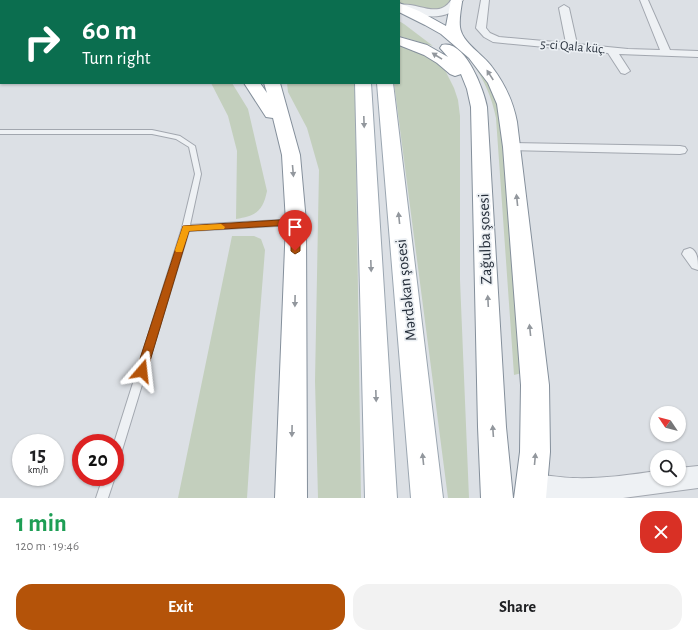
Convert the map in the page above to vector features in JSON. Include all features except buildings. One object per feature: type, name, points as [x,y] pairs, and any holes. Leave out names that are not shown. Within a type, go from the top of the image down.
[{"type":"main road","points":[[456,1],[453,27],[461,44]]},
{"type":"main road","points":[[400,10],[431,23],[461,44],[484,67],[500,93],[508,122],[512,147],[535,385],[535,452],[531,492]]},
{"type":"main road","name":"Zağulba şosesi","points":[[400,10],[413,22],[441,42],[457,57],[467,70],[476,91],[479,107],[482,151],[492,426],[498,498]]},
{"type":"main road","points":[[400,41],[434,53],[447,62],[455,71],[463,85],[469,101],[482,151]]},
{"type":"main road","points":[[253,84],[284,133]]},
{"type":"main road","points":[[272,84],[291,155],[296,222],[291,498]]},
{"type":"main road","name":"Mərdəkan şosesi","points":[[363,84],[381,498]]},
{"type":"main road","name":"Mərdəkan şosesi","points":[[385,84],[427,498]]},
{"type":"street","name":"5-ci Qala küç.","points":[[485,0],[481,28],[483,32],[491,38],[505,42],[612,51],[697,55]]},
{"type":"street","points":[[644,0],[666,53]]},
{"type":"street","points":[[400,10],[432,13],[447,10],[456,1]]},
{"type":"street","points":[[564,8],[572,47]]},
{"type":"street","points":[[612,51],[625,70]]},
{"type":"street","points":[[512,147],[680,150]]},
{"type":"street","points":[[531,492],[592,490],[698,477]]},
{"type":"lane","points":[[0,132],[152,132],[178,137],[192,146],[198,174],[186,228],[122,434]]},
{"type":"lane","points":[[186,228],[296,222]]},
{"type":"lane","points":[[102,498],[106,486]]},
{"type":"green space","points":[[400,0],[452,0],[442,9],[427,10],[400,3]]},
{"type":"green space","points":[[400,22],[404,24],[433,46],[400,36]]},
{"type":"green space","points":[[400,44],[436,61],[446,72],[458,100],[460,116],[460,280],[469,498],[448,498],[394,84],[400,84]]},
{"type":"green space","points":[[472,62],[478,66],[488,78],[502,119],[522,373],[514,375],[496,118],[487,89]]},
{"type":"green space","points":[[212,84],[233,84],[248,109],[267,191],[261,208],[258,211],[249,216],[236,219],[237,151],[228,116]]},
{"type":"green space","points":[[287,84],[355,84],[361,498],[318,498],[315,381],[319,170],[307,128],[288,92]]},
{"type":"green space","points":[[232,236],[254,236],[261,239],[265,250],[247,498],[178,498]]},
{"type":"slow traffic","points":[[179,250],[186,228],[221,227]]},
{"type":"route","points":[[142,371],[186,228],[296,222],[295,251]]}]
